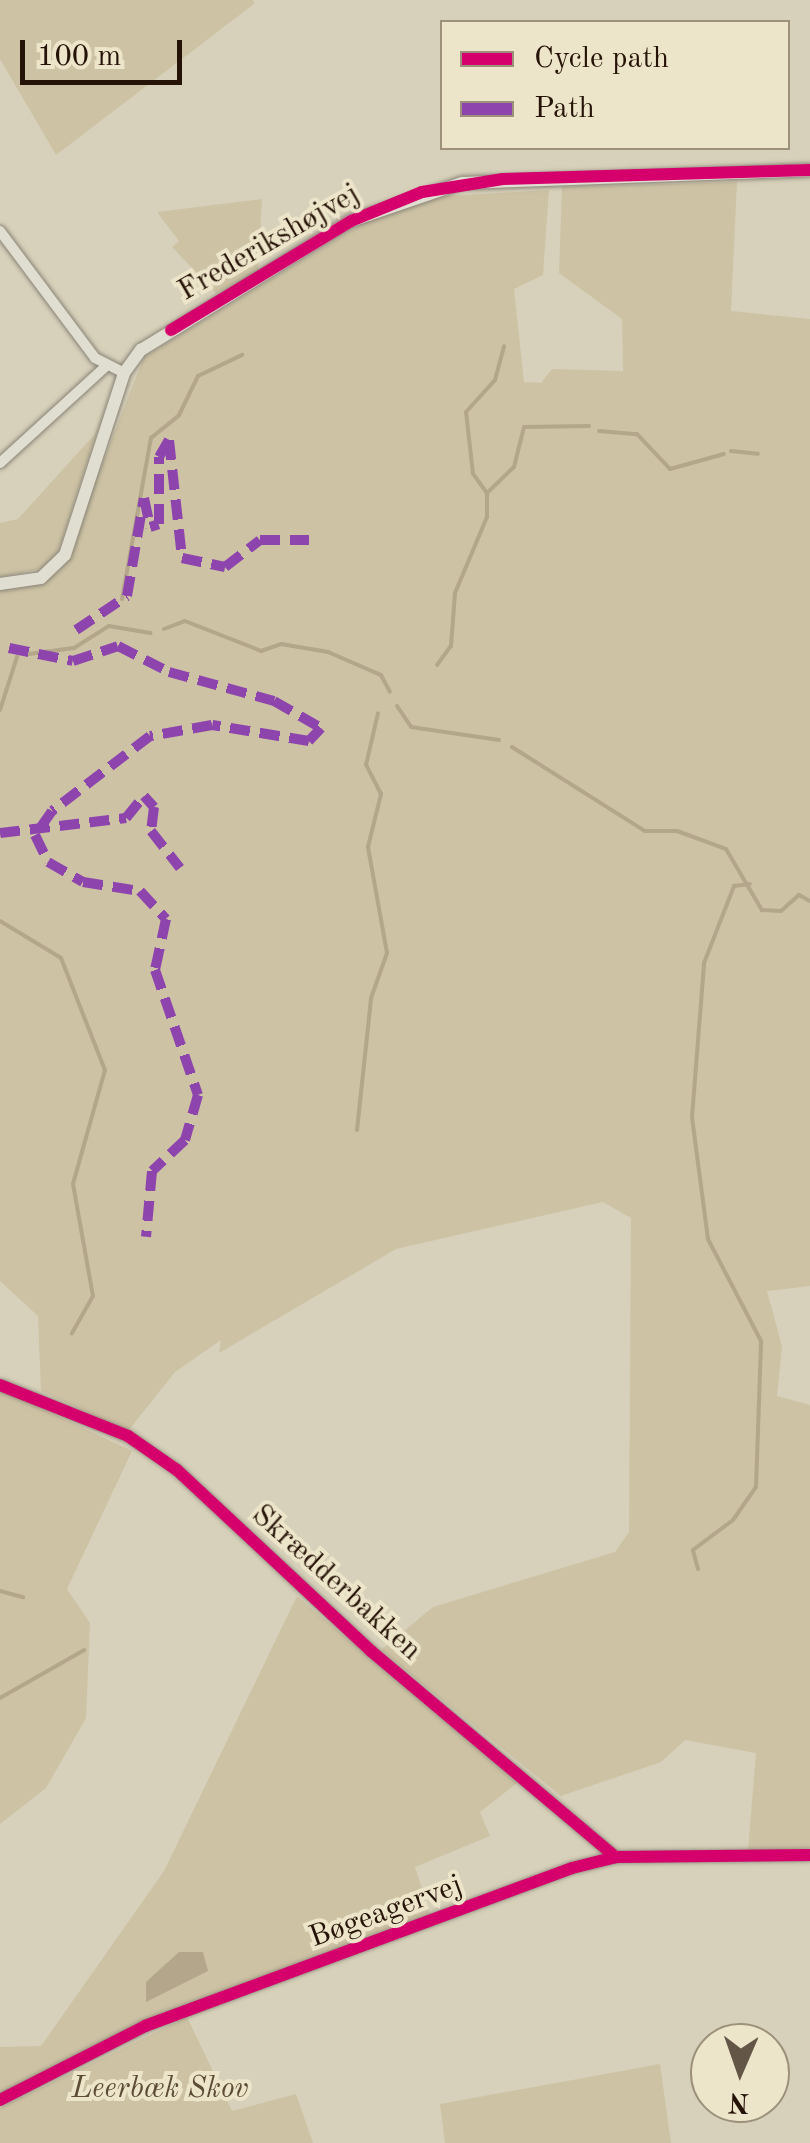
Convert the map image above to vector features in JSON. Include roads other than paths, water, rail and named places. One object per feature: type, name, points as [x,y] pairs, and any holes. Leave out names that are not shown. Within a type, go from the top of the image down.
[{"type":"street","name":"Frederikshøjvej","points":[[0,584],[41,578],[65,555],[124,374],[160,336],[351,221],[422,192],[503,180],[810,170]]},
{"type":"street","points":[[0,231],[105,367],[124,374]]},
{"type":"street","points":[[0,463],[105,367]]},
{"type":"street","name":"Skrædderbakken","points":[[0,1385],[128,1436],[176,1470],[371,1651],[616,1857]]},
{"type":"street","name":"Bøgeagervej","points":[[0,2100],[145,2026],[616,1857],[810,1855]]},
{"type":"waterway","points":[[487,493],[473,474],[466,412],[495,380],[504,346]]},
{"type":"waterway","points":[[122,599],[151,438],[179,415],[198,376],[242,355]]},
{"type":"waterway","points":[[437,665],[451,646],[455,593],[487,517],[487,493],[514,467],[524,427],[589,426]]},
{"type":"waterway","points":[[599,431],[637,434],[670,469],[724,454]]},
{"type":"waterway","points":[[731,451],[758,454]]},
{"type":"waterway","points":[[164,629],[185,621],[261,651],[281,644],[328,652],[381,675],[390,692]]},
{"type":"waterway","points":[[29,654],[74,648],[109,626],[150,633]]},
{"type":"waterway","points":[[0,710],[17,657]]},
{"type":"waterway","points":[[397,706],[411,727],[499,740]]},
{"type":"waterway","points":[[357,1130],[371,998],[387,953],[368,847],[381,794],[366,765],[378,713]]},
{"type":"waterway","points":[[512,747],[645,831],[677,831],[726,849],[762,910],[781,911],[799,895],[810,901]]},
{"type":"waterway","points":[[698,1569],[693,1550],[733,1520],[756,1487],[761,1341],[708,1239],[692,1117],[704,963],[734,886],[750,884]]},
{"type":"waterway","points":[[0,921],[61,958],[105,1070],[73,1184],[93,1296],[72,1333]]},
{"type":"waterway","points":[[0,1591],[23,1597]]},
{"type":"waterway","points":[[0,1698],[84,1650]]},
{"type":"park label","name":"Leerbæk Skov","points":[[160,2089]]}]
